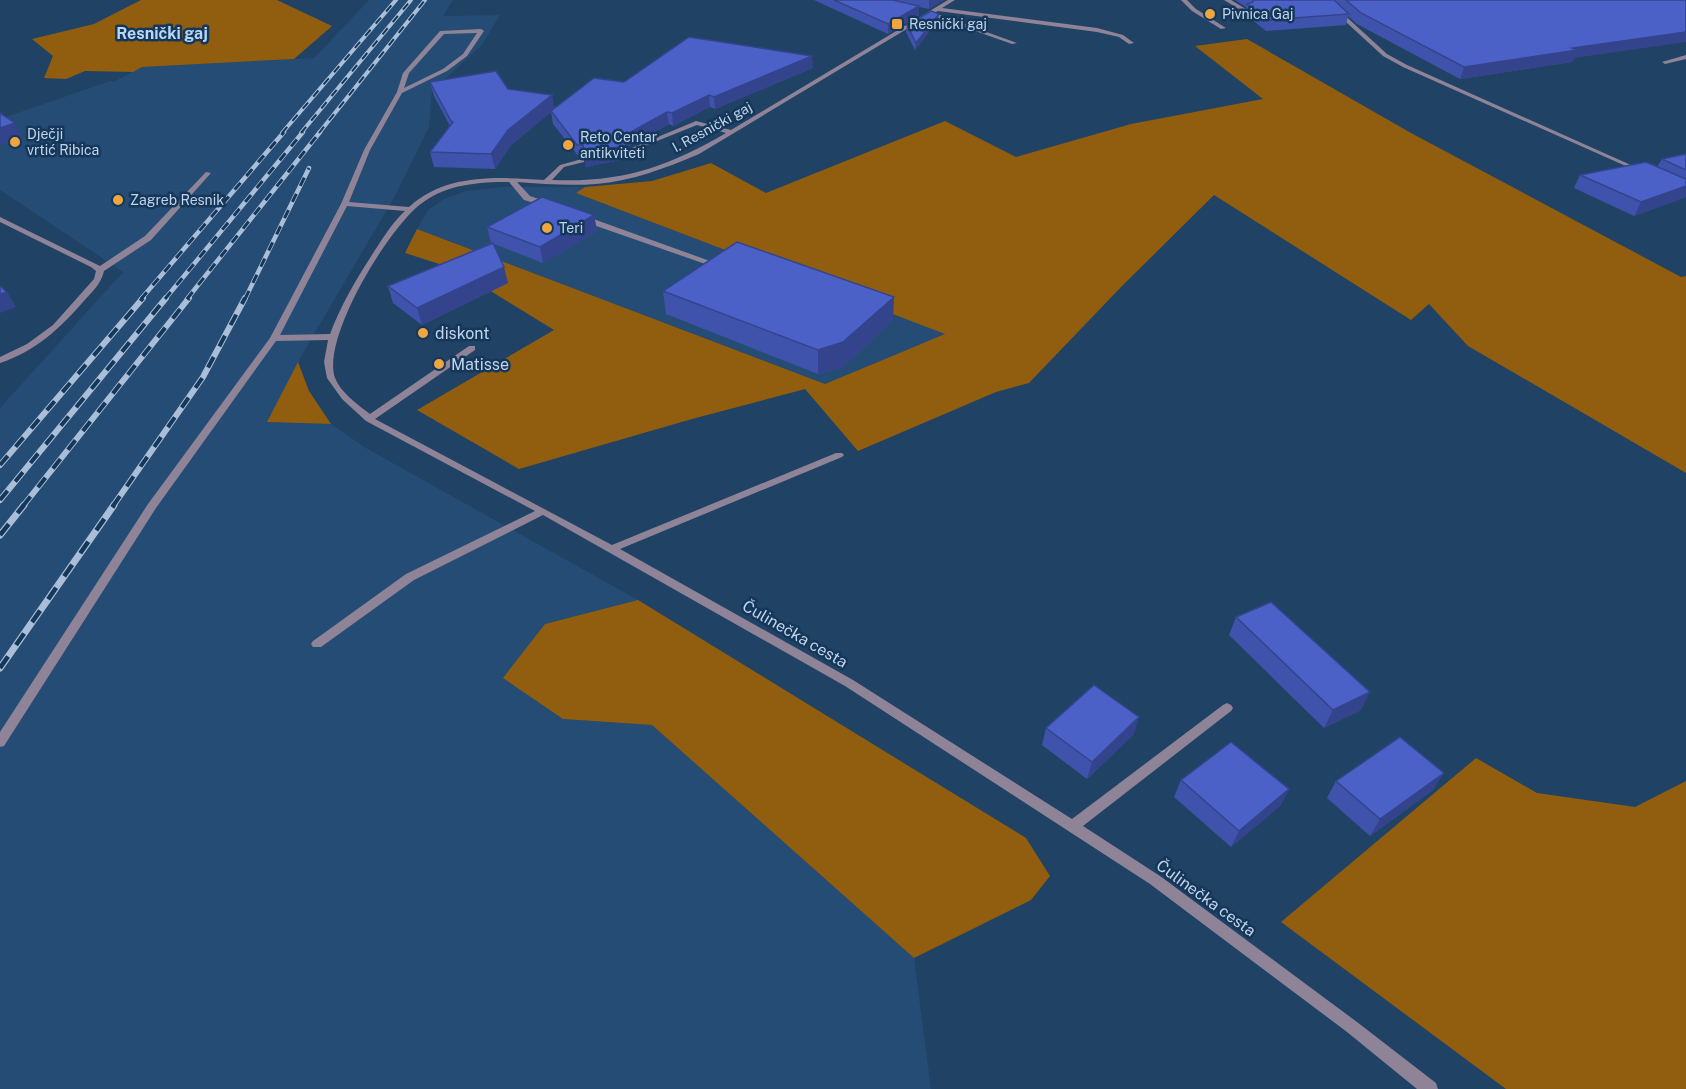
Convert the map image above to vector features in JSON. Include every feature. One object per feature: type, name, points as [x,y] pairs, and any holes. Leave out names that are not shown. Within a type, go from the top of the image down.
[{"type":"street","name":"I. Resnički gaj","points":[[456,184],[510,179],[594,182],[638,176],[697,153],[952,0]]},
{"type":"street","points":[[1184,0],[1194,10],[1224,28]]},
{"type":"street","points":[[1227,0],[1246,12]]},
{"type":"street","points":[[1325,0],[1385,55],[1405,66],[1643,172]]},
{"type":"street","points":[[919,10],[1097,30],[1121,36],[1131,43]]},
{"type":"street","points":[[932,11],[1014,43]]},
{"type":"street","points":[[0,742],[152,506],[274,338],[345,204],[367,150],[400,92],[406,73],[442,32],[481,32],[465,55],[452,65],[400,92]]},
{"type":"street","points":[[1665,62],[1686,57]]},
{"type":"street","points":[[625,152],[696,123],[732,132]]},
{"type":"street","points":[[546,182],[562,166],[582,161]]},
{"type":"street","points":[[0,360],[30,346],[56,327],[98,280],[100,270],[148,238],[208,173]]},
{"type":"street","points":[[510,179],[527,198],[560,210]]},
{"type":"street","name":"Čulinečka cesta","points":[[456,184],[433,191],[408,209],[355,288],[332,337],[328,356],[330,377],[350,403],[386,430],[543,511],[849,683],[1155,880],[1352,1027],[1430,1089]]},
{"type":"street","points":[[345,204],[408,209]]},
{"type":"street","points":[[572,214],[717,265]]},
{"type":"street","points":[[0,219],[100,270]]},
{"type":"street","points":[[274,338],[332,337]]},
{"type":"street","points":[[369,419],[472,348]]},
{"type":"street","points":[[611,549],[839,455]]},
{"type":"street","points":[[317,644],[410,577],[543,511]]},
{"type":"street","points":[[1072,827],[1227,708]]},
{"type":"shaded area","points":[[141,0],[277,0],[332,26],[294,59],[142,67],[133,72],[85,71],[66,79],[44,78],[53,56],[32,39],[94,24]]},
{"type":"shaded area","points":[[369,0],[453,0],[443,16],[500,15],[482,45],[432,91],[429,127],[395,196],[303,353],[268,422],[331,424],[366,448],[638,600],[545,624],[563,719],[652,725],[914,958],[931,1089],[0,1089],[0,408],[123,272],[0,190],[0,119],[110,81],[113,82],[142,67],[314,58]]},
{"type":"shaded area","points":[[1247,39],[1411,133],[1681,277],[1686,276],[1686,473],[1468,346],[1429,304],[1411,320],[1214,195],[1029,383],[996,392],[858,451],[805,389],[519,469],[417,410],[554,330],[455,269],[405,253],[417,229],[825,384],[945,334],[576,193],[585,187],[652,181],[711,163],[766,193],[945,121],[1016,157],[1131,124],[1263,99],[1195,46]]},
{"type":"shaded area","points":[[503,187],[585,187],[576,193],[946,334],[825,384],[417,229],[428,210],[444,199],[466,191]]},
{"type":"shaded area","points":[[298,362],[309,391],[331,424],[267,422]]},
{"type":"shaded area","points":[[638,600],[1026,838],[1050,876],[1031,900],[914,958],[652,725],[563,719],[503,678],[545,624]]},
{"type":"shaded area","points":[[1476,758],[1537,793],[1635,807],[1686,781],[1686,1089],[1506,1089],[1281,922]]},
{"type":"building","points":[[834,0],[893,0],[919,6],[888,24]]},
{"type":"building","points":[[1253,0],[1334,0],[1349,14],[1268,20],[1247,4]]},
{"type":"building","points":[[1346,0],[1686,0],[1686,32],[1572,48],[1577,50],[1464,67],[1361,13]]},
{"type":"building","points":[[931,11],[939,14],[916,43],[907,25]]},
{"type":"building","points":[[689,37],[812,56],[714,97],[709,95],[672,113],[667,112],[618,139],[627,145],[584,154],[583,145],[577,145],[551,111],[594,78],[624,82]]},
{"type":"building","points":[[496,71],[508,89],[552,95],[508,130],[491,154],[430,152],[453,122],[430,82]]},
{"type":"building","points":[[0,113],[15,123],[0,128]]},
{"type":"building","points":[[1686,154],[1686,170],[1662,159]]},
{"type":"building","points":[[1646,162],[1686,179],[1686,186],[1641,202],[1580,175]]},
{"type":"building","points":[[542,197],[594,215],[540,247],[487,227]]},
{"type":"building","points":[[737,242],[894,297],[843,342],[818,350],[663,291]]},
{"type":"building","points":[[493,243],[504,267],[417,308],[388,286]]},
{"type":"building","points":[[0,286],[7,292],[0,294]]},
{"type":"building","points":[[1271,602],[1370,692],[1333,710],[1236,617]]},
{"type":"building","points":[[1094,685],[1139,717],[1092,762],[1046,728]]},
{"type":"building","points":[[1400,737],[1444,773],[1380,819],[1336,781]]},
{"type":"building","points":[[1231,742],[1289,789],[1239,831],[1181,780]]},
{"type":"railway","points":[[282,133],[396,0]]},
{"type":"railway","points":[[301,133],[411,0]]},
{"type":"railway","points":[[319,133],[425,0]]},
{"type":"railway","points":[[141,299],[284,132]]},
{"type":"railway","points":[[165,299],[303,132]]},
{"type":"railway","points":[[187,299],[320,132]]},
{"type":"railway","points":[[245,299],[309,168]]},
{"type":"railway","points":[[0,465],[143,298]]},
{"type":"railway","points":[[0,500],[166,298]]},
{"type":"railway","points":[[23,506],[189,298]]},
{"type":"railway","points":[[113,506],[203,377],[245,298]]},
{"type":"railway","points":[[0,535],[24,505]]},
{"type":"railway","points":[[0,668],[114,505]]},
{"type":"place","name":"Pivnica Gaj","points":[[1210,14]]},
{"type":"place","name":"Resnički gaj","points":[[897,24]]},
{"type":"place","name":"Dječji vrtić Ribica","points":[[15,142]]},
{"type":"place","name":"Reto Centar antikviteti","points":[[568,145]]},
{"type":"place","name":"Zagreb Resnik","points":[[118,200]]},
{"type":"place","name":"Teri","points":[[547,228]]},
{"type":"place","name":"diskont","points":[[423,333]]},
{"type":"place","name":"Matisse","points":[[439,364]]},
{"type":"district","name":"Resnički gaj","points":[[162,33]]}]
